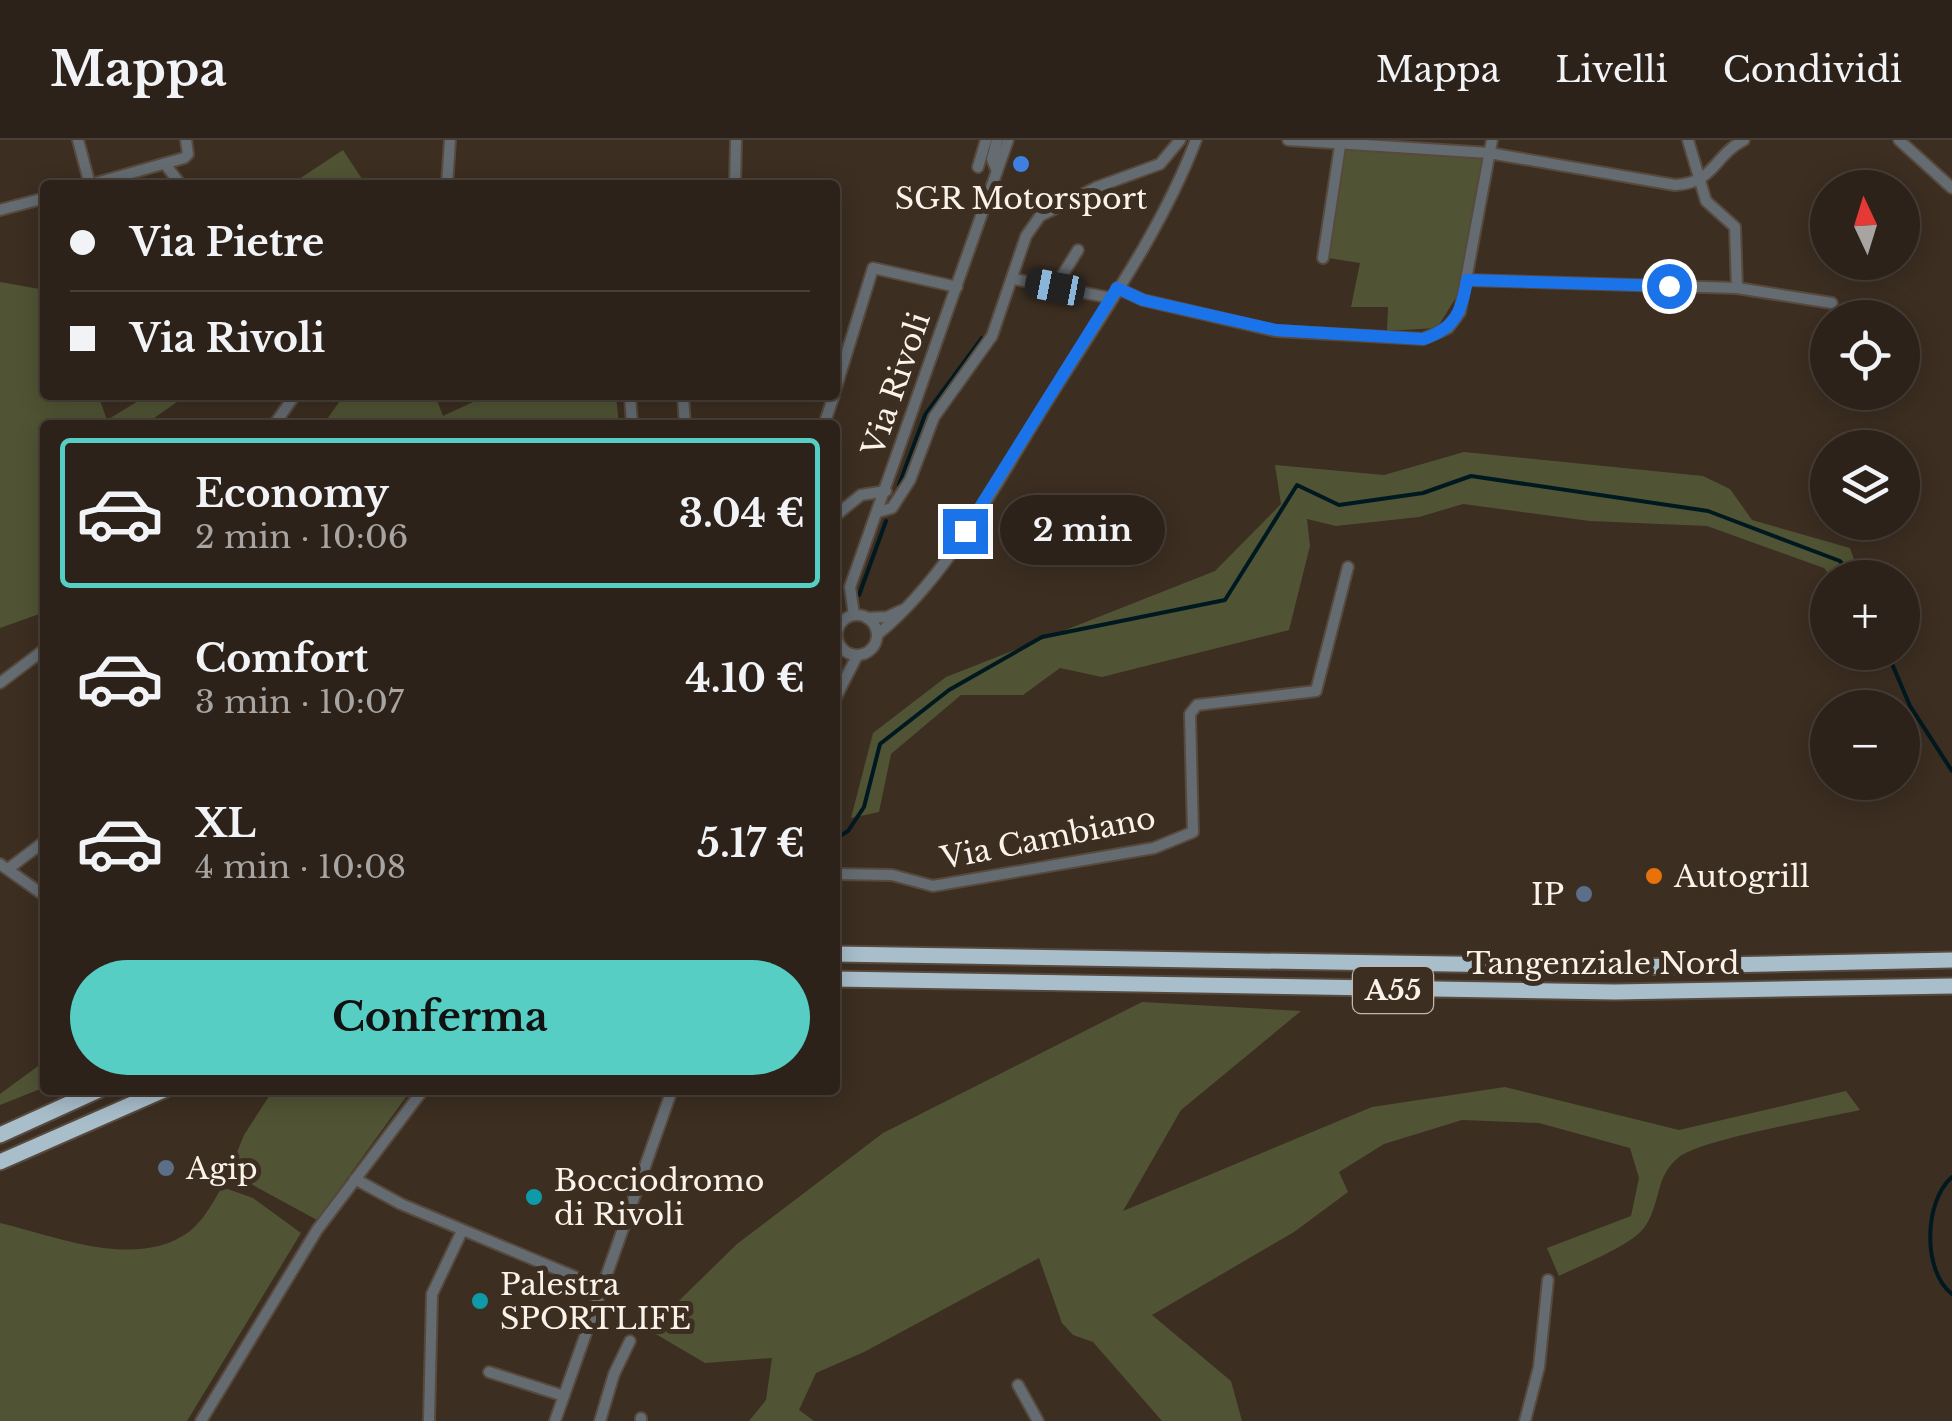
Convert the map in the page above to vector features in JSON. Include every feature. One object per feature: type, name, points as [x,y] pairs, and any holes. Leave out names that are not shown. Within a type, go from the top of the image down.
[{"type":"highway","name":"Tangenziale Nord","points":[[840,954],[1609,966],[1952,960]]},
{"type":"highway","name":"Tangenziale Nord","points":[[840,980],[1615,992],[1952,986]]},
{"type":"highway","points":[[0,1135],[87,1095]]},
{"type":"highway","points":[[0,1162],[153,1095]]},
{"type":"street","points":[[78,140],[89,180]]},
{"type":"street","points":[[108,180],[188,154],[186,140]]},
{"type":"street","points":[[447,180],[450,140]]},
{"type":"street","points":[[734,180],[736,140]]},
{"type":"street","points":[[978,167],[986,140]]},
{"type":"street","name":"Via Rivoli","points":[[997,140],[992,159],[997,170]]},
{"type":"street","name":"Via Rivoli","points":[[840,626],[854,615],[850,587],[1008,140]]},
{"type":"street","points":[[878,512],[892,508],[910,480],[934,417],[992,336],[1026,236],[1040,216],[1097,187],[1160,164],[1180,140]]},
{"type":"street","name":"Via Rivoli","points":[[840,689],[857,656],[874,647],[878,634],[897,622],[965,531],[1114,293],[1179,180],[1196,140]]},
{"type":"street","points":[[1288,140],[1489,153],[1675,186],[1703,180],[1732,146],[1744,140]]},
{"type":"street","points":[[1014,279],[1114,293],[1276,330],[1423,339],[1440,334],[1455,321],[1467,280],[1492,140]]},
{"type":"street","points":[[1688,140],[1703,180],[1706,201],[1735,226],[1737,288]]},
{"type":"street","points":[[1899,140],[1952,188]]},
{"type":"street","points":[[1322,258],[1340,146]]},
{"type":"street","points":[[165,164],[178,180]]},
{"type":"street","points":[[0,210],[40,199]]},
{"type":"street","points":[[1055,287],[1078,250]]},
{"type":"street","points":[[840,374],[873,268],[957,287]]},
{"type":"street","points":[[1467,280],[1737,288],[1810,300]]},
{"type":"street","points":[[840,512],[861,496],[886,491]]},
{"type":"street","name":"Via Cambiano","points":[[840,874],[892,874],[933,886],[1154,848],[1193,832],[1190,714],[1197,705],[1316,690],[1348,566]]},
{"type":"street","points":[[854,615],[887,618],[907,608]]},
{"type":"street","points":[[867,618],[878,634]]},
{"type":"street","name":"Via Rivoli","points":[[840,645],[844,651],[842,685]]},
{"type":"street","points":[[844,651],[857,656]]},
{"type":"street","points":[[0,683],[40,653]]},
{"type":"street","points":[[40,844],[4,867],[40,892]]},
{"type":"street","points":[[201,1421],[318,1230],[419,1095]]},
{"type":"street","points":[[554,1421],[670,1095]]},
{"type":"street","points":[[355,1179],[462,1231],[602,1288]]},
{"type":"street","points":[[428,1421],[430,1306],[462,1231]]},
{"type":"street","points":[[1525,1421],[1539,1367],[1548,1280]]},
{"type":"street","points":[[600,1421],[614,1374],[630,1341]]},
{"type":"street","points":[[489,1372],[564,1396]]},
{"type":"street","points":[[1018,1385],[1038,1421]]},
{"type":"green space","points":[[1346,146],[1489,153],[1457,296],[1437,328],[1387,331],[1388,307],[1351,307],[1360,263],[1328,258]]},
{"type":"green space","points":[[343,150],[363,180],[298,180]]},
{"type":"green space","points":[[0,282],[40,289],[40,400],[100,400],[107,420],[40,420],[40,614],[0,628]]},
{"type":"green space","points":[[140,400],[180,400],[151,420],[107,420]]},
{"type":"green space","points":[[340,400],[437,400],[443,416],[477,400],[616,400],[618,420],[326,420]]},
{"type":"green space","points":[[1464,452],[1703,476],[1730,489],[1752,520],[1810,537],[1810,540],[1850,548],[1854,560],[1810,563],[1707,526],[1590,521],[1463,504],[1419,517],[1336,526],[1307,519],[1310,546],[1289,630],[1102,677],[1060,668],[1023,695],[961,695],[891,754],[879,812],[851,818],[873,733],[946,677],[1215,571],[1281,504],[1275,465],[1384,475]]},
{"type":"green space","points":[[1142,1002],[1301,1011],[1181,1110],[1123,1211],[1372,1107],[1505,1087],[1679,1130],[1846,1091],[1860,1110],[1737,1136],[1679,1157],[1666,1172],[1651,1216],[1640,1232],[1619,1247],[1559,1276],[1547,1248],[1631,1216],[1639,1178],[1630,1148],[1539,1123],[1462,1120],[1384,1144],[1339,1172],[1348,1192],[1294,1232],[1152,1315],[1231,1381],[1242,1421],[1162,1421],[1093,1342],[1073,1335],[1062,1323],[1039,1258],[864,1352],[816,1373],[799,1410],[814,1421],[749,1421],[766,1400],[772,1358],[705,1363],[649,1330],[737,1244],[883,1133]]},
{"type":"green space","points":[[40,1065],[40,1089],[0,1105],[0,1094]]},
{"type":"green space","points":[[270,1095],[407,1095],[317,1220],[229,1172],[244,1135]]},
{"type":"green space","points":[[222,1187],[253,1198],[301,1233],[187,1421],[0,1421],[0,1223],[96,1247],[146,1248],[169,1243],[190,1231]]},
{"type":"waterway","points":[[899,485],[925,415],[982,338]]},
{"type":"waterway","points":[[840,836],[848,831],[864,807],[880,744],[949,690],[1042,637],[1225,600],[1297,485],[1339,505],[1423,493],[1471,476],[1708,511],[1837,560]]},
{"type":"waterway","points":[[859,595],[886,521]]},
{"type":"waterway","points":[[1895,670],[1910,706],[1952,771]]},
{"type":"waterway","points":[[1952,1177],[1936,1202],[1930,1236],[1935,1269],[1952,1294]]},
{"type":"place","name":"SGR Motorsport","points":[[1021,164]]},
{"type":"place","name":"Autogrill","points":[[1654,876]]},
{"type":"place","name":"IP","points":[[1584,894]]},
{"type":"place","name":"Agip","points":[[166,1168]]},
{"type":"place","name":"Bocciodromo di Rivoli","points":[[534,1197]]},
{"type":"place","name":"Palestra SPORTLIFE","points":[[480,1301]]},
{"type":"route","points":[[965,531],[1117,288],[1143,300],[1295,334],[1423,339],[1440,334],[1455,321],[1467,280],[1669,286]]}]
